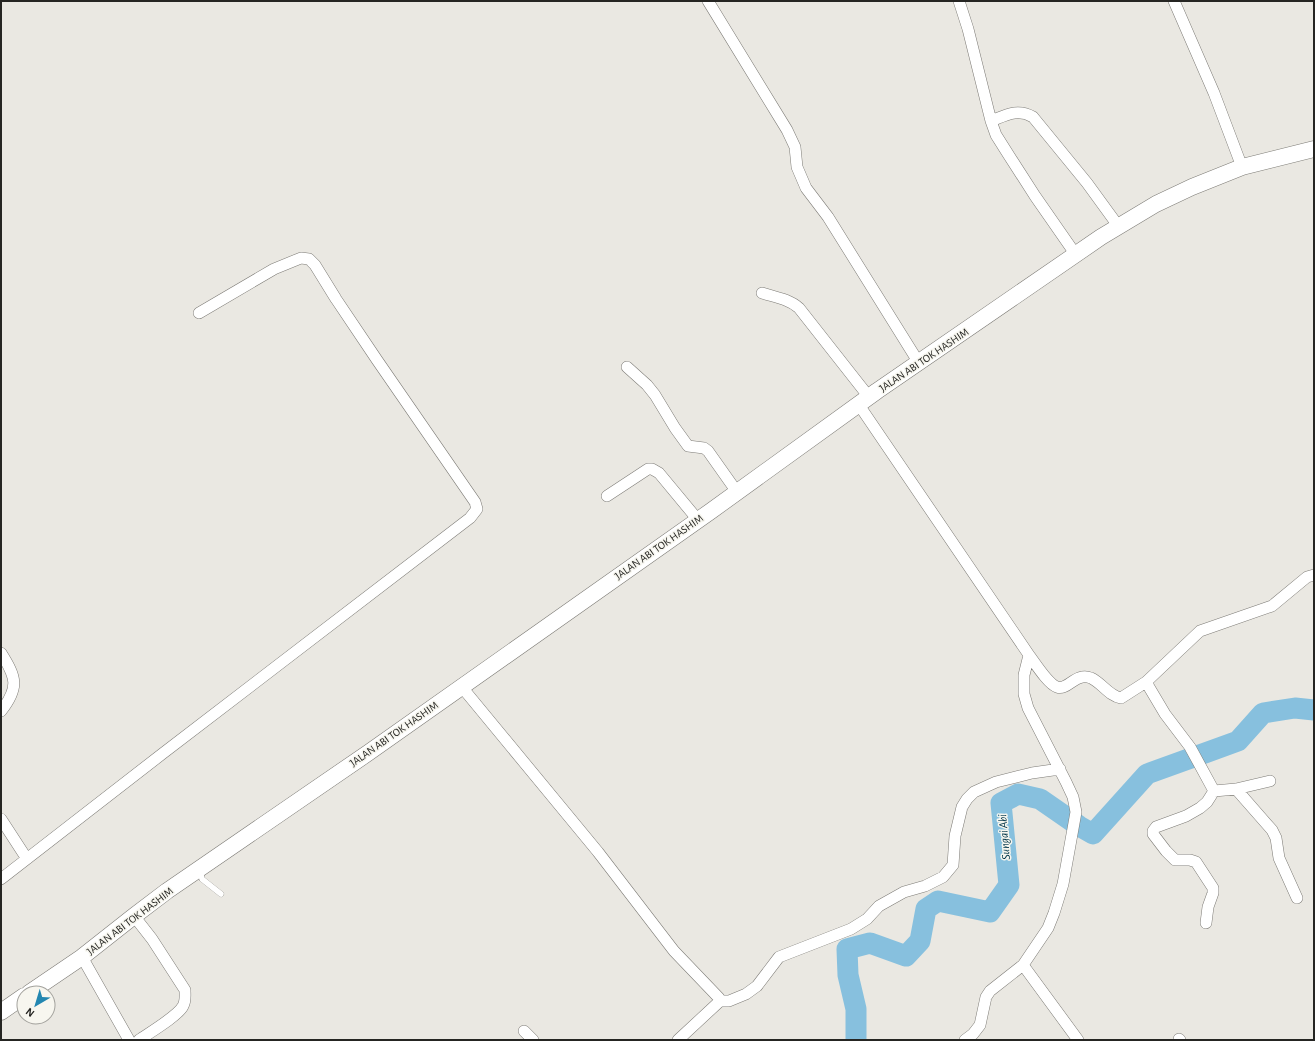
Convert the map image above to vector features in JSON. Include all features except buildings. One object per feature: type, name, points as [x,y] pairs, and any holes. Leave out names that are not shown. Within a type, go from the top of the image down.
[{"type":"main road","name":"JALAN ABI TOK HASHIM","points":[[41,985],[82,957],[134,916],[199,869],[738,492],[864,401],[1101,237],[1168,198],[1242,167],[1314,149]]},
{"type":"main road","points":[[1,1012],[16,1002]]},
{"type":"street","points":[[708,1],[787,130],[795,147],[797,167],[806,188],[828,217],[919,364]]},
{"type":"street","points":[[959,1],[968,29],[991,121],[996,135],[1035,196],[1076,255]]},
{"type":"street","points":[[1174,1],[1214,93],[1242,167]]},
{"type":"street","points":[[991,121],[1013,112],[1026,112],[1033,117],[1087,183],[1119,227]]},
{"type":"street","points":[[1,879],[470,518],[476,509],[475,502],[368,347],[315,264],[308,259],[301,258],[274,269],[199,313]]},
{"type":"street","points":[[762,293],[788,301],[795,304],[799,308],[864,401],[1029,654],[1052,684],[1057,687],[1062,688],[1081,676],[1087,677],[1097,682],[1113,696],[1121,698],[1146,682],[1200,631],[1272,606],[1307,577],[1314,576]]},
{"type":"street","points":[[628,367],[655,395],[688,446],[704,448],[708,451],[738,492]]},
{"type":"street","points":[[607,496],[648,469],[652,469],[659,473],[698,520]]},
{"type":"street","points":[[1,653],[9,665],[14,677],[14,689],[1,711]]},
{"type":"street","points":[[966,1040],[973,1034],[980,1024],[986,998],[990,991],[1023,965],[1048,928],[1054,913],[1067,866],[1076,812],[1073,797],[1028,708],[1024,694],[1024,675],[1029,654]]},
{"type":"street","points":[[1146,682],[1165,714],[1190,747],[1214,791]]},
{"type":"street","points":[[461,686],[598,852],[674,951],[716,994],[720,1001]]},
{"type":"street","points":[[678,1040],[720,1001],[729,1001],[746,994],[757,986],[779,957],[851,929],[867,920],[879,906],[904,892],[925,886],[943,878],[953,865],[955,836],[962,807],[974,792],[996,782],[1032,773],[1060,769]]},
{"type":"street","points":[[1214,791],[1236,789],[1270,781]]},
{"type":"street","points":[[1236,789],[1272,830],[1276,838],[1278,858],[1297,898]]},
{"type":"street","points":[[1206,923],[1213,888],[1196,862],[1190,860],[1175,860],[1153,834],[1153,831],[1156,827],[1162,824],[1186,816],[1200,808],[1207,802],[1214,791]]},
{"type":"street","points":[[1,819],[27,858]]},
{"type":"street","points":[[134,916],[152,939],[185,990],[183,1007],[164,1023],[138,1040]]},
{"type":"street","points":[[82,957],[129,1040]]},
{"type":"street","points":[[1023,965],[1078,1040]]},
{"type":"street","points":[[524,1031],[533,1040]]},
{"type":"lane","points":[[199,869],[202,879],[221,894]]},
{"type":"waterway","name":"Sungai Abi","points":[[856,1040],[856,1009],[848,975],[847,949],[870,943],[906,956],[920,941],[926,909],[938,901],[990,912],[1009,885],[1001,803],[1018,794],[1040,799],[1093,834],[1147,774],[1238,741],[1263,713],[1295,708],[1314,710]]}]
